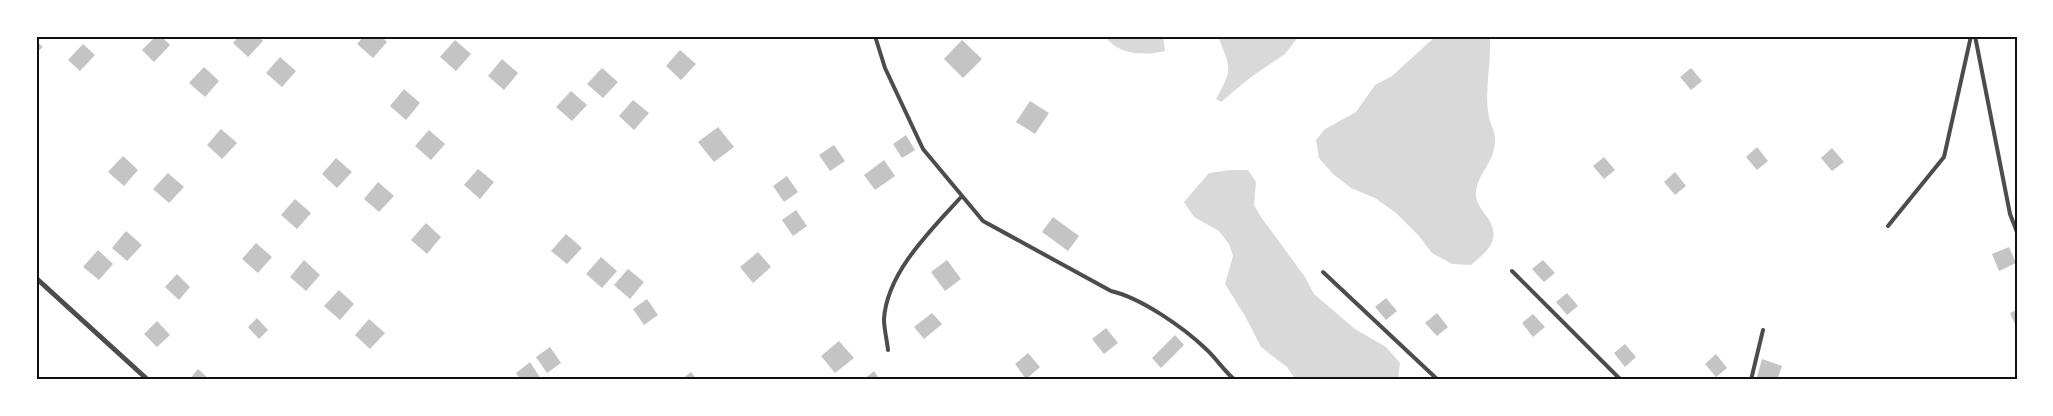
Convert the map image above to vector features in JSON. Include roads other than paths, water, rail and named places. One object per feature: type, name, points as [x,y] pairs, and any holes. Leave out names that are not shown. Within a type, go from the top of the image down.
[{"type":"street","points":[[36,278],[148,380]]},
{"type":"lane","points":[[875,36],[884,68],[923,149],[983,221],[1111,291],[1127,295],[1168,319],[1206,348],[1235,380]]},
{"type":"lane","points":[[1888,226],[1944,157],[1971,36]]},
{"type":"lane","points":[[1975,36],[2010,214],[2017,232]]},
{"type":"lane","points":[[888,350],[884,319],[894,281],[918,244],[962,196]]},
{"type":"lane","points":[[1512,271],[1621,380]]},
{"type":"lane","points":[[1323,272],[1438,380]]},
{"type":"lane","points":[[1751,380],[1763,330]]}]
